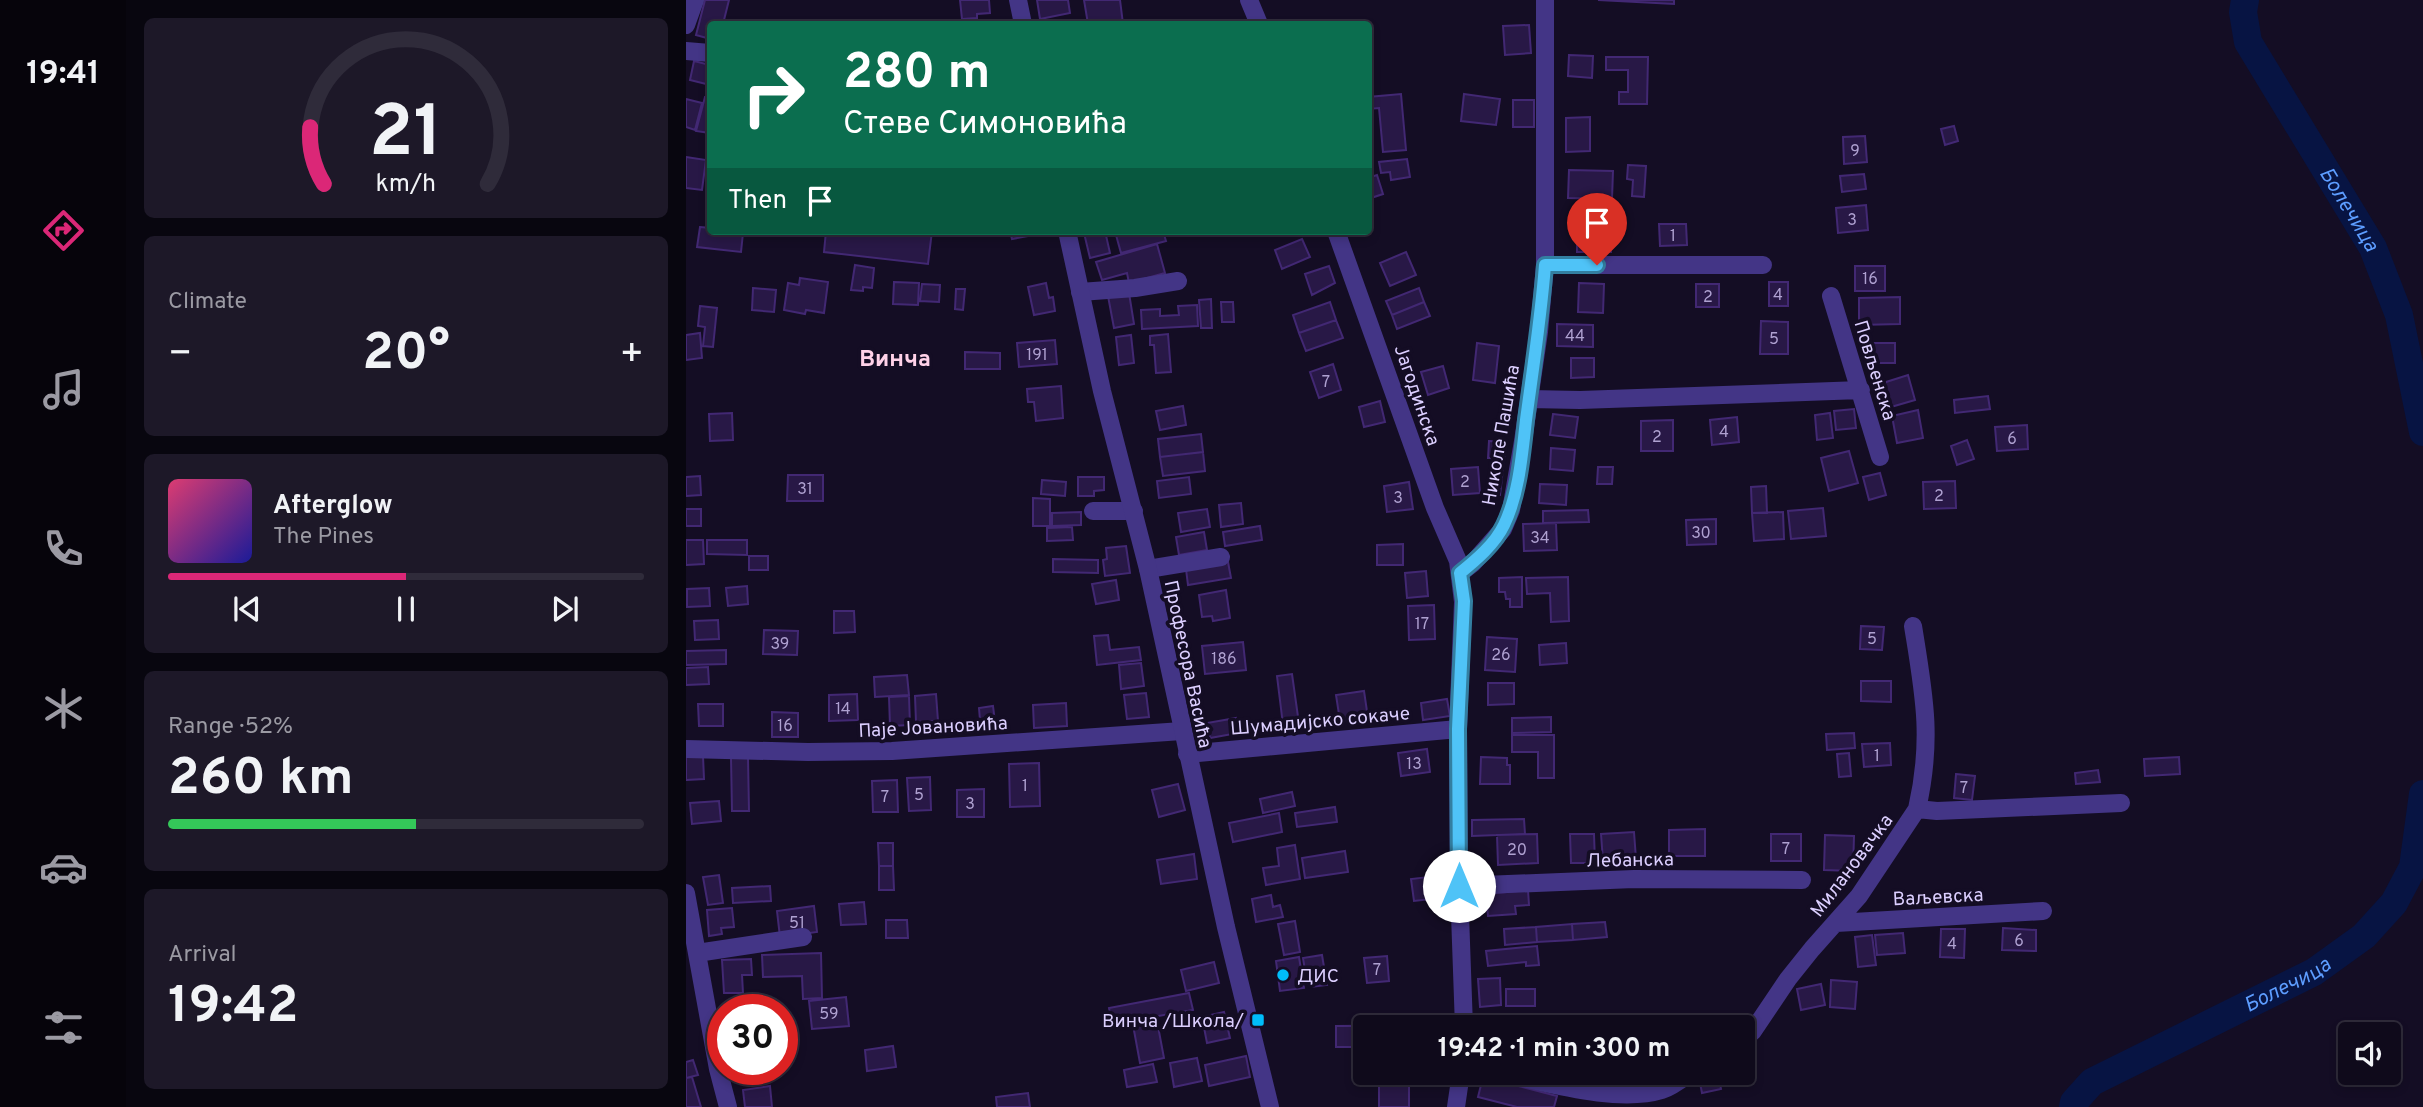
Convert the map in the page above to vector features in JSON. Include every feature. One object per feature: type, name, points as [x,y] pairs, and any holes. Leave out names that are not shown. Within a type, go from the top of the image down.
[{"type":"street","points":[[686,24],[695,0]]},
{"type":"street","points":[[1018,0],[1022,21]]},
{"type":"street","points":[[1249,0],[1258,21]]},
{"type":"street","name":"Николе Пашића","points":[[1460,573],[1495,540],[1511,510],[1529,399],[1545,265],[1545,0]]},
{"type":"street","points":[[686,51],[707,53]]},
{"type":"street","name":"Професора Васића","points":[[1068,235],[1102,391],[1148,569],[1182,732],[1270,1107]]},
{"type":"street","name":"Јагодинска","points":[[1337,235],[1460,573]]},
{"type":"street","points":[[1545,265],[1763,265]]},
{"type":"street","points":[[1080,292],[1135,288],[1178,281]]},
{"type":"street","name":"Повљенска","points":[[1831,296],[1881,457]]},
{"type":"street","points":[[1529,399],[1580,400],[1861,390]]},
{"type":"street","points":[[1093,511],[1134,511]]},
{"type":"street","points":[[1148,569],[1221,557]]},
{"type":"street","points":[[1460,573],[1464,601],[1458,729],[1464,1015]]},
{"type":"street","points":[[1913,625],[1925,702],[1927,744],[1924,779],[1917,809]]},
{"type":"street","name":"Шумадијско сокаче","points":[[1187,754],[1458,729]]},
{"type":"street","name":"Паје Јовановића","points":[[686,749],[892,751],[1182,732]]},
{"type":"street","name":"Милановачка","points":[[1755,1028],[1788,979],[1859,896],[1917,809],[1937,811],[2121,803]]},
{"type":"street","name":"Лебанска","points":[[1459,886],[1634,879],[1802,880]]},
{"type":"street","points":[[686,893],[718,1069],[728,1107]]},
{"type":"street","name":"Ваљевска","points":[[1836,923],[2043,911]]},
{"type":"street","points":[[697,953],[803,937]]},
{"type":"street","points":[[1456,1107],[1459,1085]]},
{"type":"street","points":[[1557,1085],[1621,1094],[1664,1090],[1672,1085]]},
{"type":"building","points":[[705,0],[729,0],[724,21],[707,21],[707,38],[696,35]]},
{"type":"building","points":[[960,0],[989,0],[990,13],[977,14],[977,18],[962,19]]},
{"type":"building","points":[[1037,0],[1068,0],[1070,13],[1040,19]]},
{"type":"building","points":[[1084,0],[1120,0],[1123,21],[1088,21]]},
{"type":"building","points":[[1598,0],[1674,0],[1674,4]]},
{"type":"building","points":[[1529,25],[1531,53],[1505,55],[1503,26]]},
{"type":"building","points":[[1569,55],[1593,56],[1592,78],[1568,76]]},
{"type":"building","points":[[1606,57],[1648,57],[1647,104],[1619,104],[1619,92],[1628,92],[1628,70],[1606,70]]},
{"type":"building","points":[[694,61],[707,64],[707,84],[690,80]]},
{"type":"building","points":[[1401,94],[1406,150],[1383,152],[1379,108],[1372,109],[1372,97]]},
{"type":"building","points":[[1464,94],[1500,99],[1496,125],[1461,121]]},
{"type":"building","points":[[705,97],[707,97],[707,133],[696,131]]},
{"type":"building","points":[[686,99],[702,103],[695,130],[686,127]]},
{"type":"building","points":[[1513,100],[1534,100],[1534,127],[1513,127]]},
{"type":"building","points":[[1590,117],[1590,151],[1566,152],[1566,118]]},
{"type":"building","points":[[1954,126],[1958,141],[1945,145],[1941,129]]},
{"type":"building","points":[[1865,136],[1867,162],[1844,164],[1843,137]]},
{"type":"building","points":[[686,157],[706,160],[702,190],[686,188]]},
{"type":"building","points":[[1407,159],[1410,177],[1391,180],[1390,172],[1381,173],[1379,162]]},
{"type":"building","points":[[1628,165],[1646,166],[1644,197],[1632,196],[1633,180],[1627,179]]},
{"type":"building","points":[[1569,170],[1613,171],[1612,199],[1568,198]]},
{"type":"building","points":[[1864,174],[1866,189],[1842,192],[1840,176]]},
{"type":"building","points":[[1377,175],[1383,194],[1372,198],[1372,177]]},
{"type":"building","points":[[1866,205],[1868,230],[1838,233],[1836,208]]},
{"type":"building","points":[[1659,224],[1686,224],[1687,245],[1660,246]]},
{"type":"building","points":[[700,227],[707,228],[707,235],[743,235],[741,252],[697,247]]},
{"type":"building","points":[[1577,227],[1611,227],[1611,252],[1577,252]]},
{"type":"building","points":[[826,235],[932,235],[928,264],[824,252]]},
{"type":"building","points":[[1011,235],[1034,235],[1012,239]]},
{"type":"building","points":[[1084,235],[1106,235],[1110,253],[1090,258]]},
{"type":"building","points":[[1116,235],[1164,235],[1166,241],[1121,253]]},
{"type":"building","points":[[1302,239],[1310,257],[1282,269],[1275,250]]},
{"type":"building","points":[[1157,244],[1165,273],[1129,283],[1127,273],[1102,280],[1096,262]]},
{"type":"building","points":[[1406,252],[1416,275],[1390,286],[1380,263]]},
{"type":"building","points":[[855,265],[874,268],[872,288],[863,287],[863,291],[851,290]]},
{"type":"building","points":[[1329,266],[1335,283],[1312,295],[1305,274]]},
{"type":"building","points":[[1855,266],[1885,266],[1885,291],[1855,291]]},
{"type":"building","points":[[800,278],[828,282],[824,313],[806,310],[805,314],[784,310],[788,283],[799,285]]},
{"type":"building","points":[[894,282],[919,283],[918,305],[893,304]]},
{"type":"building","points":[[1769,282],[1788,282],[1788,306],[1769,306]]},
{"type":"building","points":[[1046,283],[1049,298],[1053,297],[1055,311],[1034,315],[1028,287]]},
{"type":"building","points":[[1579,283],[1604,284],[1603,313],[1578,312]]},
{"type":"building","points":[[922,284],[940,285],[939,302],[920,301]]},
{"type":"building","points":[[1696,284],[1719,284],[1719,307],[1696,307]]},
{"type":"building","points":[[753,288],[776,290],[774,312],[752,310]]},
{"type":"building","points":[[1419,288],[1424,302],[1392,315],[1386,301]]},
{"type":"building","points":[[956,289],[965,289],[963,310],[955,309]]},
{"type":"building","points":[[1129,293],[1134,324],[1114,328],[1108,296]]},
{"type":"building","points":[[1900,297],[1900,324],[1859,325],[1859,298]]},
{"type":"building","points":[[1211,299],[1212,328],[1201,328],[1199,300]]},
{"type":"building","points":[[1221,302],[1233,302],[1234,322],[1222,322]]},
{"type":"building","points":[[1330,302],[1336,320],[1299,333],[1293,315]]},
{"type":"building","points":[[1424,302],[1430,316],[1397,329],[1392,315]]},
{"type":"building","points":[[1197,305],[1198,326],[1142,329],[1141,310],[1160,309],[1160,316],[1179,315],[1178,306]]},
{"type":"building","points":[[700,306],[717,308],[713,347],[703,346],[705,327],[698,326]]},
{"type":"building","points":[[1336,320],[1343,338],[1306,351],[1299,333]]},
{"type":"building","points":[[1761,321],[1788,322],[1788,354],[1760,354]]},
{"type":"building","points":[[1557,324],[1593,325],[1593,347],[1557,346]]},
{"type":"building","points":[[700,333],[702,358],[686,360],[686,335]]},
{"type":"building","points":[[1168,334],[1171,372],[1156,373],[1154,345],[1150,345],[1150,336]]},
{"type":"building","points":[[1131,335],[1134,363],[1119,365],[1116,337]]},
{"type":"building","points":[[1055,340],[1057,364],[1019,367],[1017,343]]},
{"type":"building","points":[[1477,343],[1499,346],[1495,383],[1473,380]]},
{"type":"building","points":[[1870,343],[1895,343],[1895,363],[1871,363]]},
{"type":"building","points":[[965,352],[1000,353],[1000,369],[965,369]]},
{"type":"building","points":[[1571,358],[1594,358],[1594,377],[1571,378]]},
{"type":"building","points":[[1333,364],[1341,390],[1319,398],[1310,372]]},
{"type":"building","points":[[1443,366],[1449,388],[1428,395],[1421,372]]},
{"type":"building","points":[[1908,375],[1915,400],[1891,407],[1883,383]]},
{"type":"building","points":[[1061,386],[1063,418],[1036,421],[1034,402],[1028,402],[1027,389]]},
{"type":"building","points":[[1988,396],[1990,409],[1955,413],[1954,400]]},
{"type":"building","points":[[1380,401],[1385,422],[1364,427],[1359,407]]},
{"type":"building","points":[[1183,406],[1186,425],[1160,430],[1156,411]]},
{"type":"building","points":[[1854,409],[1856,428],[1836,430],[1834,411]]},
{"type":"building","points":[[1918,410],[1923,438],[1897,443],[1892,416]]},
{"type":"building","points":[[732,413],[733,440],[710,441],[709,414]]},
{"type":"building","points":[[1830,413],[1833,438],[1817,440],[1815,415]]},
{"type":"building","points":[[1553,414],[1578,417],[1575,438],[1550,435]]},
{"type":"building","points":[[1737,417],[1739,442],[1712,445],[1710,420]]},
{"type":"building","points":[[1673,420],[1673,451],[1641,451],[1641,421]]},
{"type":"building","points":[[2027,425],[2028,449],[1997,451],[1995,427]]},
{"type":"building","points":[[1201,434],[1203,452],[1160,457],[1158,439]]},
{"type":"building","points":[[1967,440],[1974,459],[1957,465],[1951,446]]},
{"type":"building","points":[[1489,441],[1506,442],[1500,495],[1488,494],[1492,458],[1488,458]]},
{"type":"building","points":[[1551,448],[1575,450],[1573,471],[1550,469]]},
{"type":"building","points":[[1849,451],[1858,483],[1829,491],[1821,458]]},
{"type":"building","points":[[1203,452],[1205,471],[1163,476],[1160,457]]},
{"type":"building","points":[[1478,467],[1480,493],[1453,495],[1451,469]]},
{"type":"building","points":[[1598,467],[1613,467],[1612,484],[1597,484]]},
{"type":"building","points":[[1880,473],[1886,495],[1869,500],[1863,477]]},
{"type":"building","points":[[788,475],[823,475],[823,501],[787,501]]},
{"type":"building","points":[[700,476],[701,495],[686,496],[686,477]]},
{"type":"building","points":[[1078,477],[1104,477],[1104,490],[1094,491],[1094,496],[1078,496]]},
{"type":"building","points":[[1189,477],[1191,494],[1159,498],[1157,481]]},
{"type":"building","points":[[1042,480],[1066,482],[1065,496],[1041,494]]},
{"type":"building","points":[[1955,481],[1956,508],[1924,509],[1923,482]]},
{"type":"building","points":[[1409,482],[1413,509],[1387,512],[1384,486]]},
{"type":"building","points":[[1540,484],[1567,485],[1566,505],[1539,503]]},
{"type":"building","points":[[1766,486],[1767,513],[1752,513],[1751,487]]},
{"type":"building","points":[[1033,498],[1050,499],[1050,526],[1033,526]]},
{"type":"building","points":[[1241,503],[1243,524],[1221,527],[1219,505]]},
{"type":"building","points":[[1823,508],[1826,536],[1791,539],[1788,511]]},
{"type":"building","points":[[686,509],[701,509],[701,526],[686,526]]},
{"type":"building","points":[[1207,509],[1210,527],[1181,532],[1178,513]]},
{"type":"building","points":[[1588,510],[1589,522],[1543,523],[1543,511]]},
{"type":"building","points":[[1081,512],[1081,525],[1052,526],[1052,513]]},
{"type":"building","points":[[1783,512],[1784,539],[1754,541],[1752,513]]},
{"type":"building","points":[[1716,519],[1716,544],[1687,545],[1686,520]]},
{"type":"building","points":[[1556,523],[1557,550],[1524,551],[1523,524]]},
{"type":"building","points":[[1260,526],[1262,540],[1225,546],[1223,532]]},
{"type":"building","points":[[1072,527],[1073,540],[1047,541],[1047,528]]},
{"type":"building","points":[[1204,532],[1207,550],[1179,555],[1176,537]]},
{"type":"building","points":[[686,540],[703,540],[704,564],[686,565]]},
{"type":"building","points":[[707,540],[747,540],[747,555],[707,554]]},
{"type":"building","points":[[1403,544],[1403,565],[1377,565],[1377,545]]},
{"type":"building","points":[[1126,546],[1130,573],[1105,576],[1103,560],[1107,559],[1106,548]]},
{"type":"building","points":[[749,556],[768,556],[768,570],[749,570]]},
{"type":"building","points":[[1053,559],[1098,560],[1098,573],[1053,572]]},
{"type":"building","points":[[1228,562],[1231,578],[1188,585],[1186,569]]},
{"type":"building","points":[[1426,571],[1428,596],[1407,598],[1405,573]]},
{"type":"building","points":[[1522,577],[1522,607],[1510,607],[1510,599],[1506,599],[1505,592],[1499,592],[1499,578]]},
{"type":"building","points":[[1568,577],[1569,621],[1551,622],[1550,593],[1527,594],[1526,578]]},
{"type":"building","points":[[1116,580],[1119,600],[1096,604],[1092,584]]},
{"type":"building","points":[[747,586],[748,604],[728,606],[726,588]]},
{"type":"building","points":[[709,588],[710,606],[687,607],[687,589]]},
{"type":"building","points":[[1226,590],[1230,618],[1213,621],[1212,616],[1202,617],[1199,595]]},
{"type":"building","points":[[1434,605],[1435,639],[1409,640],[1408,606]]},
{"type":"building","points":[[834,611],[854,611],[855,632],[834,633]]},
{"type":"building","points":[[718,620],[719,639],[695,640],[694,621]]},
{"type":"building","points":[[1861,626],[1884,627],[1882,650],[1860,649]]},
{"type":"building","points":[[764,630],[798,631],[797,655],[763,654]]},
{"type":"building","points":[[1108,635],[1110,650],[1139,647],[1141,660],[1097,665],[1094,636]]},
{"type":"building","points":[[1487,637],[1517,639],[1515,672],[1485,670]]},
{"type":"building","points":[[1243,642],[1246,670],[1205,674],[1202,646]]},
{"type":"building","points":[[1566,643],[1567,663],[1540,665],[1539,645]]},
{"type":"building","points":[[726,650],[726,664],[686,665],[686,651]]},
{"type":"building","points":[[1141,663],[1144,686],[1121,689],[1119,665]]},
{"type":"building","points":[[708,667],[709,684],[686,685],[686,668]]},
{"type":"building","points":[[1292,674],[1300,731],[1284,733],[1277,676]]},
{"type":"building","points":[[907,675],[909,695],[875,697],[874,677]]},
{"type":"building","points":[[1861,681],[1891,681],[1891,702],[1861,701]]},
{"type":"building","points":[[1488,683],[1514,683],[1514,704],[1488,705]]},
{"type":"building","points":[[1364,691],[1368,718],[1340,721],[1336,695]]},
{"type":"building","points":[[1146,693],[1149,717],[1127,719],[1124,695]]},
{"type":"building","points":[[857,694],[858,720],[829,721],[829,695]]},
{"type":"building","points":[[936,694],[938,721],[916,722],[915,696]]},
{"type":"building","points":[[909,696],[910,725],[890,726],[889,697]]},
{"type":"building","points":[[1447,699],[1450,716],[1423,720],[1421,703]]},
{"type":"building","points":[[1066,703],[1067,726],[1034,728],[1033,705]]},
{"type":"building","points":[[698,704],[723,704],[723,726],[699,726]]},
{"type":"building","points":[[993,706],[996,730],[981,732],[979,708]]},
{"type":"building","points":[[772,712],[798,713],[798,737],[772,737]]},
{"type":"building","points":[[1551,717],[1551,732],[1512,733],[1512,718]]},
{"type":"building","points":[[1236,718],[1238,733],[1210,738],[1207,723]]},
{"type":"building","points":[[1854,733],[1855,748],[1827,750],[1826,734]]},
{"type":"building","points":[[1512,735],[1554,735],[1554,778],[1538,778],[1538,752],[1512,752]]},
{"type":"building","points":[[1890,743],[1891,765],[1864,767],[1862,744]]},
{"type":"building","points":[[1427,749],[1430,772],[1401,776],[1398,753]]},
{"type":"building","points":[[1849,753],[1851,776],[1839,777],[1837,754]]},
{"type":"building","points":[[703,756],[704,779],[686,780],[686,757]]},
{"type":"building","points":[[748,757],[749,811],[732,811],[731,758]]},
{"type":"building","points":[[1481,757],[1507,758],[1507,765],[1510,765],[1510,784],[1480,784]]},
{"type":"building","points":[[2179,757],[2180,774],[2145,776],[2144,759]]},
{"type":"building","points":[[1039,763],[1040,806],[1010,807],[1009,764]]},
{"type":"building","points":[[2098,770],[2100,782],[2076,784],[2075,773]]},
{"type":"building","points":[[1956,774],[1975,776],[1972,800],[1954,798]]},
{"type":"building","points":[[930,777],[931,810],[909,811],[907,778]]},
{"type":"building","points":[[897,780],[898,812],[873,812],[872,781]]},
{"type":"building","points":[[1178,784],[1185,810],[1159,817],[1152,790]]},
{"type":"building","points":[[984,789],[984,817],[957,817],[957,790]]},
{"type":"building","points":[[1292,792],[1295,806],[1263,813],[1260,799]]},
{"type":"building","points":[[719,801],[721,821],[692,824],[690,803]]},
{"type":"building","points":[[1335,807],[1337,822],[1297,827],[1295,813]]},
{"type":"building","points":[[1279,813],[1282,832],[1233,842],[1229,823]]},
{"type":"building","points":[[1524,819],[1525,834],[1472,836],[1472,820]]},
{"type":"building","points":[[1705,829],[1705,856],[1669,856],[1669,830]]},
{"type":"building","points":[[1634,832],[1636,859],[1603,861],[1601,834]]},
{"type":"building","points":[[1537,834],[1538,863],[1498,865],[1497,835]]},
{"type":"building","points":[[1570,834],[1594,834],[1595,863],[1571,863]]},
{"type":"building","points":[[1771,834],[1801,834],[1801,861],[1771,861]]},
{"type":"building","points":[[1825,835],[1854,836],[1853,871],[1824,870]]},
{"type":"building","points":[[878,843],[893,843],[893,866],[879,866]]},
{"type":"building","points":[[1295,845],[1300,879],[1266,885],[1263,868],[1279,866],[1277,848]]},
{"type":"building","points":[[1345,851],[1348,872],[1305,878],[1302,858]]},
{"type":"building","points":[[1194,854],[1197,879],[1161,884],[1157,860]]},
{"type":"building","points":[[879,866],[893,866],[894,890],[879,890]]},
{"type":"building","points":[[719,875],[723,903],[708,905],[703,877]]},
{"type":"building","points":[[1428,877],[1428,880],[1438,879],[1440,898],[1414,901],[1411,879]]},
{"type":"building","points":[[770,886],[771,901],[733,903],[732,888]]},
{"type":"building","points":[[1528,890],[1529,905],[1515,906],[1516,914],[1488,916],[1486,894]]},
{"type":"building","points":[[1271,895],[1273,907],[1280,905],[1283,917],[1256,922],[1252,899]]},
{"type":"building","points":[[864,902],[866,924],[841,925],[839,904]]},
{"type":"building","points":[[814,906],[817,932],[780,937],[777,911]]},
{"type":"building","points":[[732,908],[734,927],[721,928],[722,934],[709,936],[707,910]]},
{"type":"building","points":[[886,920],[907,920],[908,938],[886,938]]},
{"type":"building","points":[[1295,921],[1300,952],[1284,955],[1278,924]]},
{"type":"building","points":[[1605,922],[1607,937],[1573,940],[1572,924]]},
{"type":"building","points":[[1572,924],[1573,940],[1537,942],[1536,927]]},
{"type":"building","points":[[1536,927],[1537,942],[1505,945],[1504,929]]},
{"type":"building","points":[[2003,928],[2036,930],[2036,951],[2002,950]]},
{"type":"building","points":[[1941,929],[1965,929],[1964,958],[1940,957]]},
{"type":"building","points":[[1903,933],[1905,953],[1877,955],[1875,935]]},
{"type":"building","points":[[1872,935],[1876,965],[1858,967],[1855,937]]},
{"type":"building","points":[[1537,946],[1539,965],[1526,966],[1526,962],[1488,966],[1486,951]]},
{"type":"building","points":[[821,953],[822,998],[803,999],[802,976],[763,977],[762,955]]},
{"type":"building","points":[[1322,955],[1327,985],[1311,987],[1310,982],[1307,983],[1303,958]]},
{"type":"building","points":[[1387,956],[1389,981],[1367,983],[1364,958]]},
{"type":"building","points":[[1299,957],[1304,988],[1280,991],[1276,961]]},
{"type":"building","points":[[751,959],[752,975],[742,975],[743,993],[724,993],[722,960]]},
{"type":"building","points":[[1214,962],[1219,983],[1186,991],[1181,970]]},
{"type":"building","points":[[1500,978],[1501,1005],[1480,1007],[1478,979]]},
{"type":"building","points":[[1831,980],[1857,982],[1855,1009],[1830,1007]]},
{"type":"building","points":[[1821,984],[1825,1005],[1801,1010],[1797,989]]},
{"type":"building","points":[[1506,989],[1535,989],[1535,1006],[1506,1006]]},
{"type":"building","points":[[1189,993],[1193,1010],[1112,1024],[1109,1008]]},
{"type":"building","points":[[846,997],[849,1026],[812,1029],[809,1001]]},
{"type":"building","points":[[1224,1012],[1230,1038],[1207,1043],[1202,1017]]},
{"type":"building","points":[[1157,1021],[1164,1058],[1140,1063],[1133,1025]]},
{"type":"building","points":[[1336,1026],[1353,1026],[1353,1047],[1336,1047]]},
{"type":"building","points":[[893,1046],[896,1067],[867,1071],[865,1050]]},
{"type":"building","points":[[1246,1056],[1250,1077],[1209,1086],[1205,1065]]},
{"type":"building","points":[[1197,1058],[1202,1081],[1174,1087],[1170,1063]]},
{"type":"building","points":[[693,1060],[698,1075],[686,1078],[686,1062]]},
{"type":"building","points":[[1153,1064],[1157,1082],[1127,1087],[1124,1070]]},
{"type":"building","points":[[692,1077],[701,1107],[686,1107],[686,1078]]},
{"type":"building","points":[[1379,1085],[1409,1085],[1409,1107],[1379,1107]]},
{"type":"building","points":[[1481,1085],[1514,1085],[1557,1096],[1554,1107],[1517,1107],[1478,1097]]},
{"type":"building","points":[[1700,1085],[1720,1085],[1721,1089],[1702,1093]]},
{"type":"building","points":[[770,1086],[772,1107],[745,1107],[743,1090]]},
{"type":"building","points":[[1028,1093],[1030,1107],[997,1107],[996,1097]]},
{"type":"waterway","name":"Болечица","points":[[2245,0],[2243,12],[2248,42],[2373,248],[2399,315],[2423,432]]},
{"type":"waterway","name":"Болечица","points":[[2073,1107],[2074,1102],[2092,1082],[2314,972],[2364,936],[2394,903],[2413,867],[2423,794]]},
{"type":"place","name":"ДИС","points":[[1283,975]]},
{"type":"place","name":"Винча /Школа/","points":[[1258,1020]]},
{"type":"district","name":"Винча","points":[[895,358]]},
{"type":"route","points":[[1459,886],[1458,729],[1464,601],[1460,573],[1495,540],[1511,510],[1524,441],[1545,265],[1597,265]]}]
